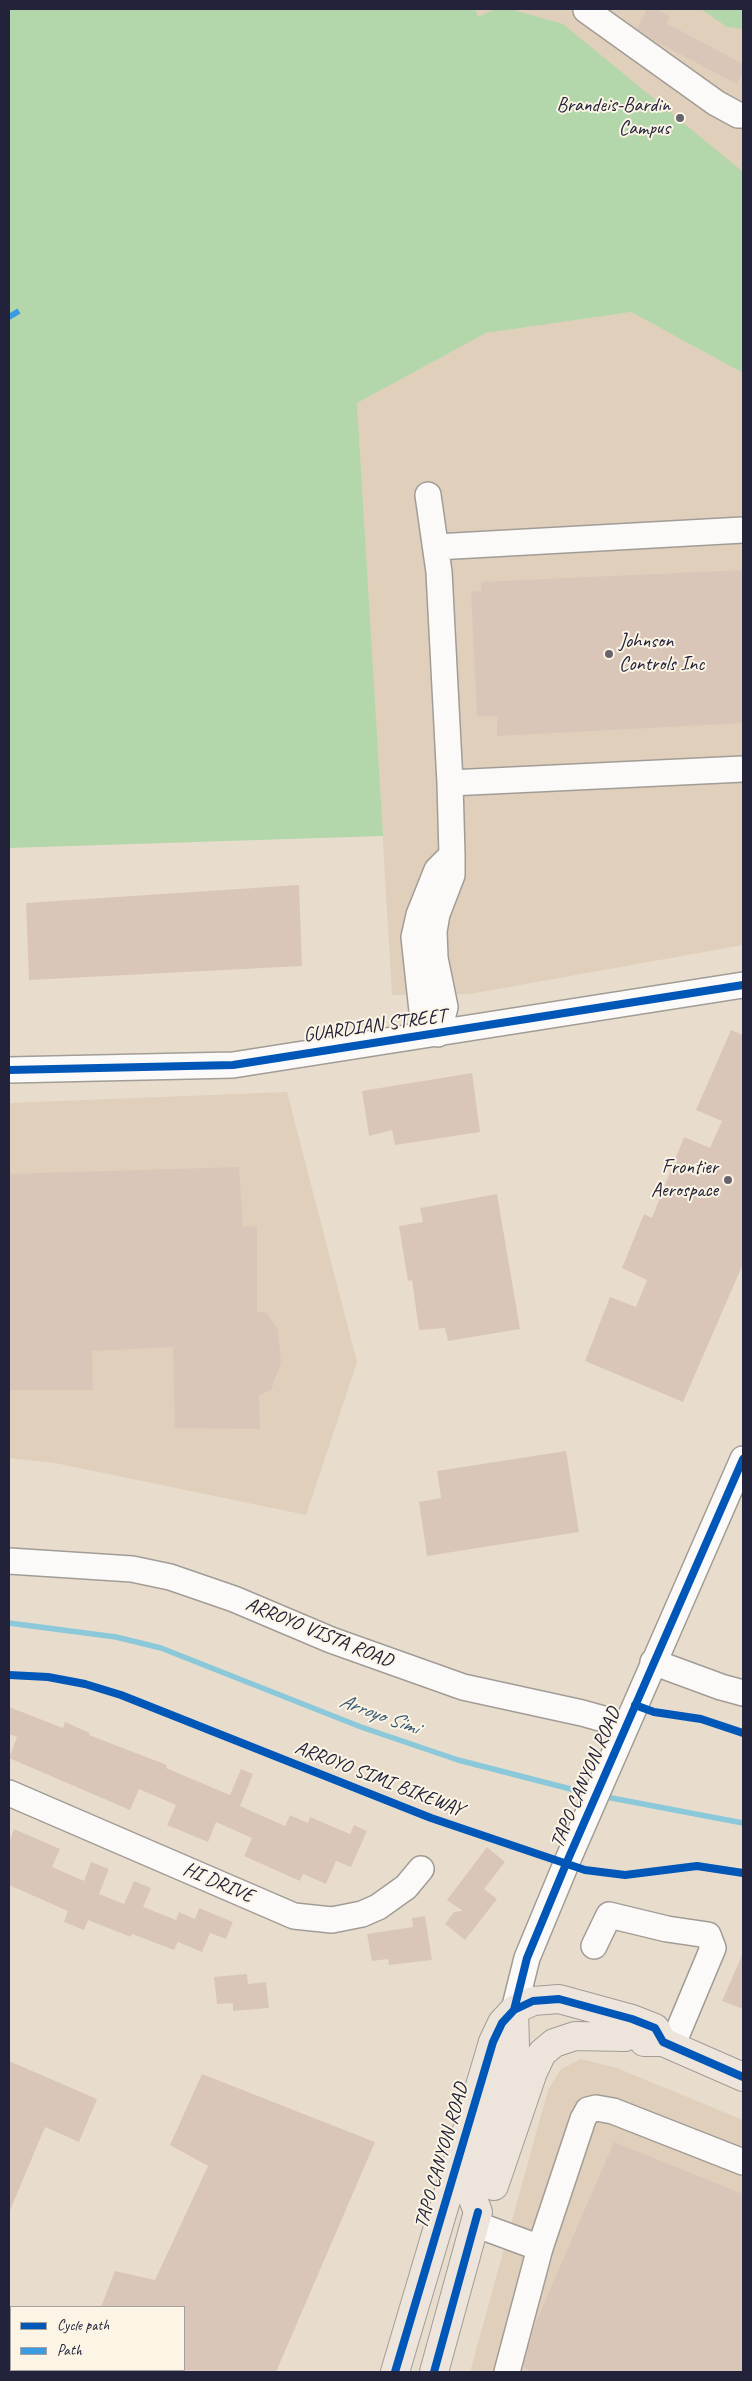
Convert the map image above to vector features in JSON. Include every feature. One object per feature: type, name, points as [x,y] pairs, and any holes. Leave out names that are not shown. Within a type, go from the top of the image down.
[{"type":"main road","points":[[514,2010],[533,2001],[559,1999],[632,2019],[656,2028],[667,2044]]},
{"type":"main road","points":[[514,2010],[567,2019],[625,2037],[667,2044],[743,2077]]},
{"type":"main road","name":"TAPO CANYON ROAD","points":[[434,2372],[477,2218],[473,2199],[515,2046],[514,2010]]},
{"type":"main road","name":"TAPO CANYON ROAD","points":[[396,2372],[493,2042],[502,2023],[514,2010]]},
{"type":"main road","points":[[477,2218],[488,2204],[533,2072],[542,2054],[554,2043],[574,2036],[625,2037]]},
{"type":"street","points":[[586,10],[716,104],[743,116]]},
{"type":"street","points":[[428,495],[439,572],[452,855],[452,875],[437,914],[434,931],[435,958],[445,1007],[438,1034]]},
{"type":"street","points":[[436,548],[743,530]]},
{"type":"street","points":[[450,783],[743,769]]},
{"type":"street","name":"GUARDIAN STREET","points":[[9,1070],[233,1065],[743,985]]},
{"type":"street","name":"TAPO CANYON ROAD","points":[[514,2010],[527,1958],[572,1849],[743,1458]]},
{"type":"street","name":"ARROYO VISTA ROAD","points":[[9,1561],[132,1569],[170,1577],[234,1599],[331,1640],[463,1688],[582,1713],[622,1735]]},
{"type":"street","points":[[653,1662],[743,1693]]},
{"type":"street","name":"HI DRIVE","points":[[9,1793],[294,1916],[332,1920],[362,1914],[378,1907],[406,1887],[421,1869]]},
{"type":"street","points":[[594,1946],[609,1915],[667,1929],[708,1934],[713,1948],[667,2044]]},
{"type":"street","points":[[507,2372],[540,2248],[583,2119],[588,2110],[596,2108],[613,2111],[743,2162]]},
{"type":"street","points":[[477,2218],[540,2248]]},
{"type":"shaded area","name":"Brandeis-Bardin Campus","points":[[446,9],[721,9],[743,23],[743,182]]},
{"type":"shaded area","points":[[631,312],[743,373],[743,945],[470,994],[392,995],[357,403],[486,333]]},
{"type":"shaded area","points":[[287,1092],[357,1362],[306,1515],[55,1463],[9,1458],[9,1103]]},
{"type":"shaded area","points":[[581,2059],[617,2068],[743,2120],[743,2372],[470,2372],[548,2090],[561,2069]]},
{"type":"green space","points":[[9,9],[475,9],[478,17],[496,9],[510,9],[563,24],[743,172],[743,373],[631,312],[486,333],[357,403],[383,836],[9,848]]},
{"type":"green space","points":[[701,9],[743,9],[743,29],[727,27]]},
{"type":"building","points":[[647,9],[656,9],[670,16],[666,23],[743,64],[743,72],[737,84],[651,39],[637,29]]},
{"type":"building","name":"Johnson Controls Inc","points":[[743,570],[743,723],[497,736],[497,716],[477,716],[471,592],[481,591],[481,582]]},
{"type":"building","points":[[299,885],[302,966],[29,980],[26,903]]},
{"type":"building","points":[[731,1030],[743,1035],[743,1264],[683,1402],[585,1361],[610,1297],[636,1307],[647,1280],[622,1268],[644,1214],[652,1218],[684,1137],[710,1148],[722,1121],[696,1110]]},
{"type":"building","points":[[472,1073],[480,1132],[395,1145],[392,1130],[369,1136],[362,1091]]},
{"type":"building","points":[[239,1167],[243,1227],[257,1226],[257,1312],[267,1313],[278,1330],[281,1362],[271,1390],[259,1395],[260,1429],[175,1428],[173,1347],[92,1351],[93,1390],[9,1390],[9,1174]]},
{"type":"building","points":[[497,1194],[520,1329],[448,1341],[445,1328],[419,1330],[412,1280],[408,1281],[399,1226],[423,1222],[420,1208]]},
{"type":"building","points":[[566,1451],[579,1532],[427,1556],[419,1502],[441,1498],[437,1471]]},
{"type":"building","points":[[9,1707],[63,1728],[65,1722],[90,1733],[89,1735],[167,1765],[166,1768],[230,1795],[241,1769],[253,1774],[240,1806],[285,1826],[290,1815],[308,1823],[310,1817],[350,1834],[354,1825],[367,1831],[351,1867],[336,1861],[326,1884],[303,1874],[300,1881],[244,1856],[252,1838],[216,1822],[208,1842],[167,1825],[176,1805],[139,1789],[130,1810],[9,1758],[17,1737],[9,1734]]},
{"type":"building","points":[[14,1829],[60,1849],[52,1867],[84,1881],[91,1862],[109,1869],[99,1894],[124,1904],[134,1881],[151,1888],[143,1907],[176,1920],[179,1912],[195,1919],[199,1908],[233,1922],[226,1939],[210,1933],[202,1952],[178,1942],[174,1950],[132,1934],[131,1937],[88,1920],[84,1930],[64,1922],[68,1911],[9,1885],[9,1843]]},
{"type":"building","points":[[487,1847],[505,1862],[484,1889],[497,1899],[465,1940],[445,1924],[454,1912],[463,1911],[447,1900]]},
{"type":"building","points":[[425,1916],[432,1960],[389,1965],[388,1959],[372,1961],[367,1934],[413,1927],[412,1918]]},
{"type":"building","points":[[743,1953],[743,2009],[722,2001]]},
{"type":"building","points":[[247,1974],[248,1984],[266,1982],[269,2008],[233,2011],[233,2003],[217,2004],[214,1977]]},
{"type":"building","points":[[9,2061],[97,2099],[79,2142],[45,2127],[9,2213]]},
{"type":"building","points":[[202,2074],[375,2142],[276,2372],[184,2372],[185,2306],[101,2306],[115,2271],[155,2280],[208,2166],[170,2145]]},
{"type":"building","points":[[614,2142],[743,2194],[743,2372],[532,2372],[523,2366],[534,2327]]},
{"type":"waterway","name":"Arroyo Simi","points":[[9,1623],[116,1637],[161,1648],[361,1727],[458,1760],[590,1794]]},
{"type":"waterway","name":"Arroyo Simi","points":[[601,1796],[743,1823]]},
{"type":"marked path","points":[[9,317],[19,311]]},
{"type":"cycle path","points":[[9,1070],[233,1065],[743,985]]},
{"type":"cycle path","points":[[395,2372],[493,2042],[502,2023],[514,2010],[527,1958],[566,1864],[743,1459]]},
{"type":"cycle path","name":"ARROYO SIMI BIKEWAY","points":[[9,1675],[48,1677],[85,1684],[121,1695],[431,1818],[585,1870],[625,1875],[697,1866],[743,1873]]},
{"type":"cycle path","points":[[635,1705],[654,1712],[701,1719],[743,1733]]},
{"type":"cycle path","points":[[514,2010],[533,2001],[559,1999],[632,2019],[655,2028],[663,2042],[743,2077]]},
{"type":"cycle path","points":[[434,2372],[478,2212]]},
{"type":"place","name":"Brandeis-Bardin Campus","points":[[680,118]]},
{"type":"place","name":"Johnson Controls Inc","points":[[609,654]]},
{"type":"place","name":"Frontier Aerospace","points":[[728,1180]]}]
